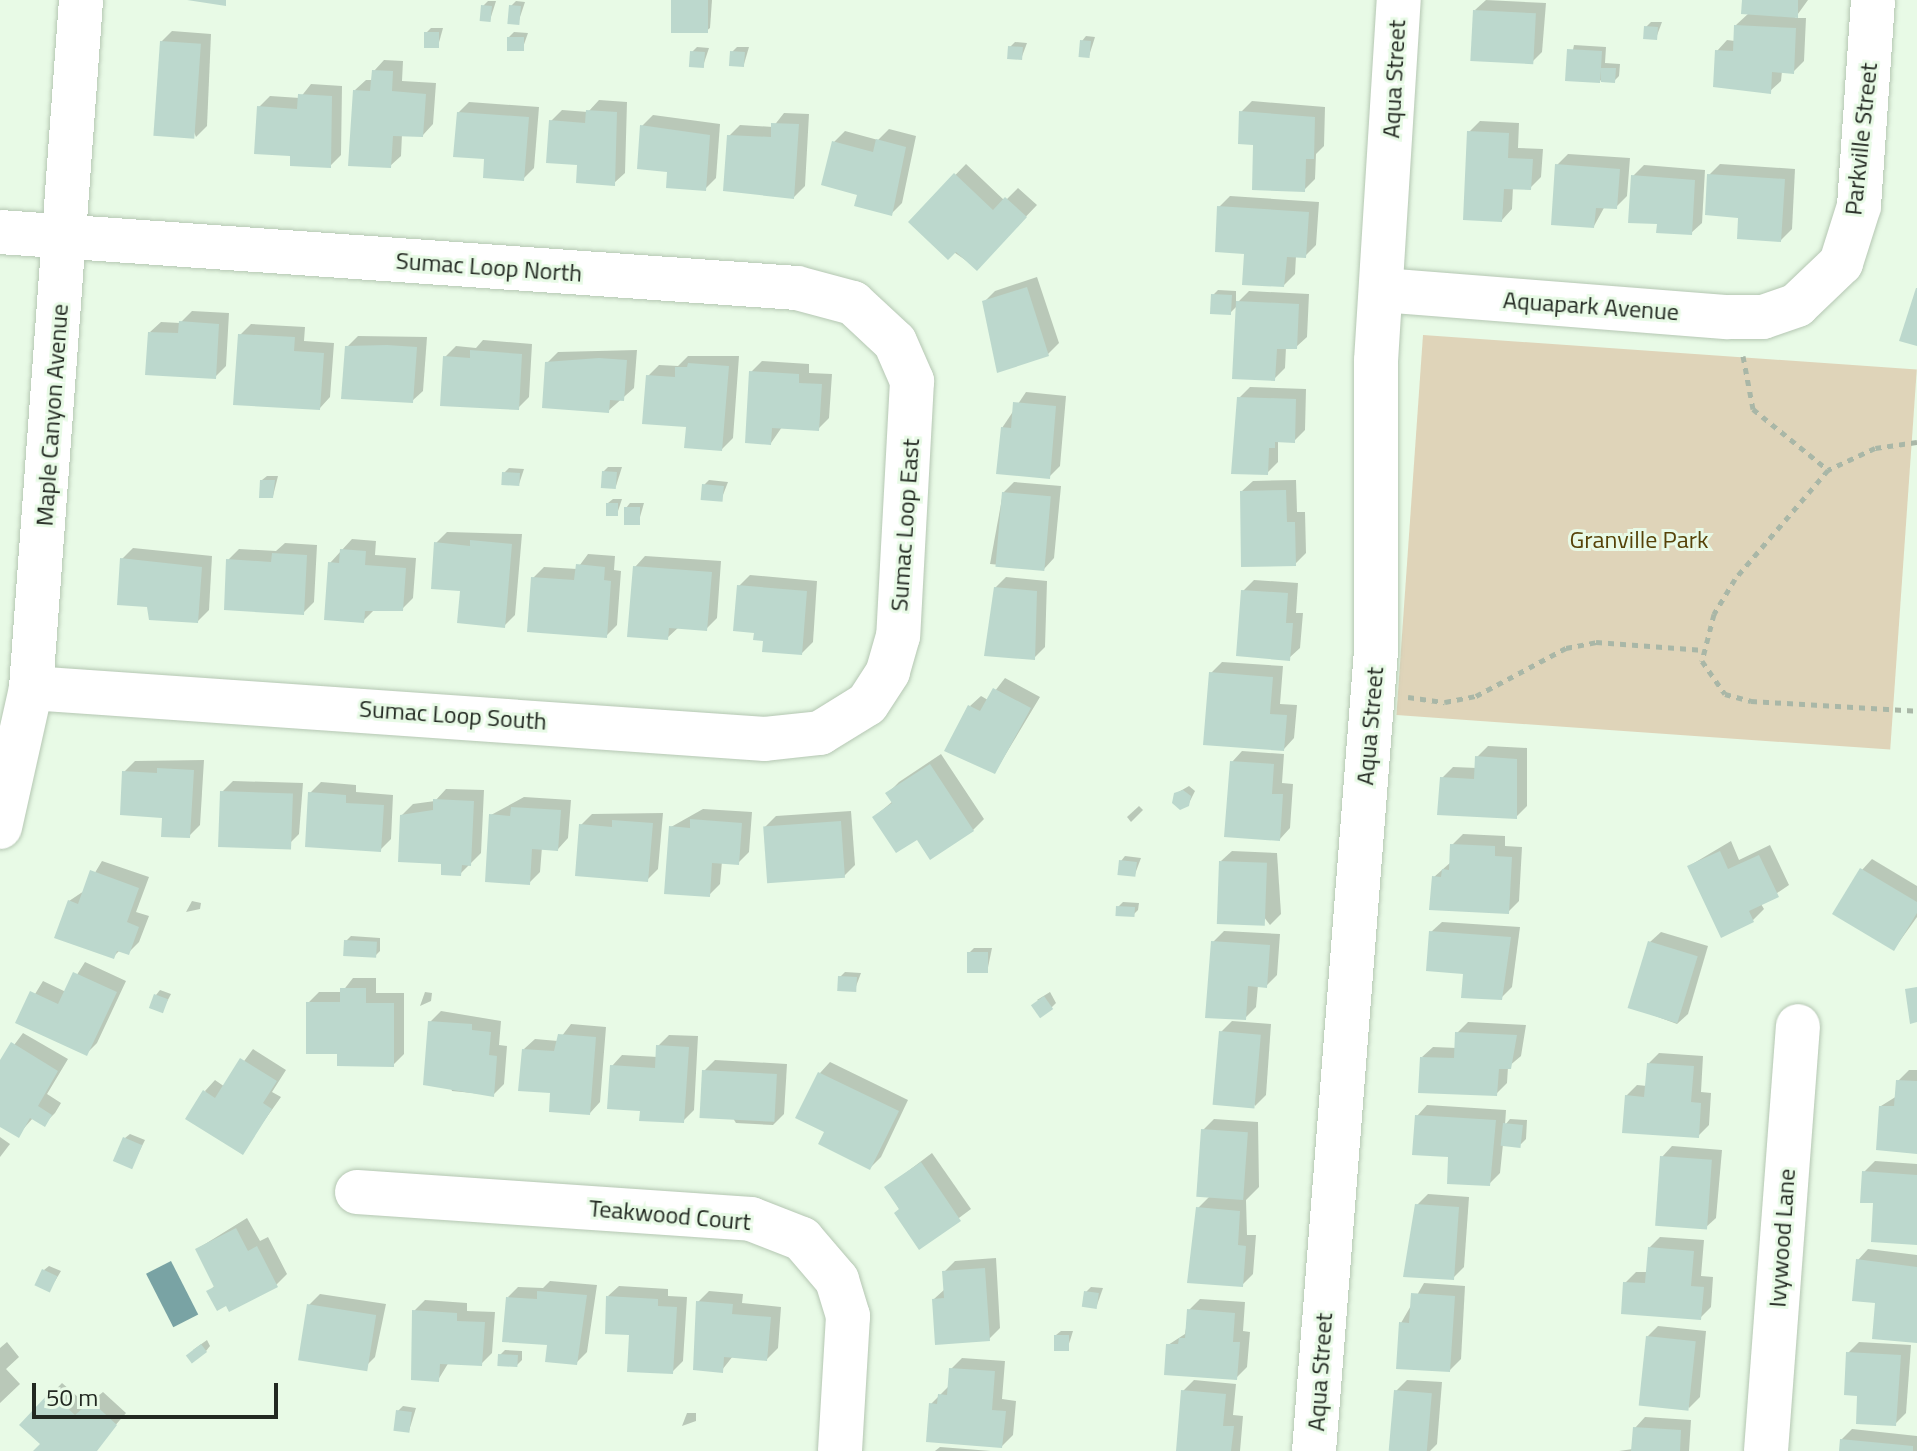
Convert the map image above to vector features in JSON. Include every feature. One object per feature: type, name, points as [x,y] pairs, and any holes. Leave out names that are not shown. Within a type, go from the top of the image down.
[{"type":"street","name":"Maple Canyon Avenue","points":[[0,827],[31,688],[81,0]]},
{"type":"street","name":"Aqua Street","points":[[1314,1451],[1376,651],[1376,361],[1399,0]]},
{"type":"street","name":"Parkville Street","points":[[1797,305],[1841,263],[1859,206],[1873,0]]},
{"type":"street","name":"Sumac Loop North","points":[[0,232],[797,288],[853,303],[895,342]]},
{"type":"street","name":"Aquapark Avenue","points":[[1382,290],[1728,317],[1763,317],[1797,305]]},
{"type":"street","name":"Sumac Loop East","points":[[867,704],[888,672],[898,636],[912,381],[895,342]]},
{"type":"street","name":"Sumac Loop South","points":[[31,688],[765,739],[820,733],[867,704]]},
{"type":"street","name":"Ivywood Lane","points":[[1766,1451],[1798,1026]]},
{"type":"street","name":"Teakwood Court","points":[[357,1192],[751,1219],[802,1239],[837,1280],[848,1316],[840,1451]]},
{"type":"path","points":[[1742,346],[1753,409],[1828,470]]},
{"type":"path","points":[[1917,442],[1875,448],[1828,470],[1735,579],[1714,614],[1702,661],[1725,694],[1751,701],[1917,711]]},
{"type":"path","points":[[1403,696],[1445,702],[1476,696],[1566,648],[1596,642],[1704,650]]},
{"type":"green space","name":"Granville Park","points":[[1423,335],[1917,370],[1890,750],[1396,715]]},
{"type":"water","points":[[171,1261],[198,1314],[173,1327],[146,1274]]},
{"type":"building","points":[[187,0],[226,0],[226,6]]},
{"type":"building","points":[[671,0],[708,0],[708,33],[671,33]]},
{"type":"building","points":[[1742,0],[1798,0],[1798,18],[1741,14]]},
{"type":"building","points":[[481,5],[492,6],[491,22],[480,21]]},
{"type":"building","points":[[509,5],[521,6],[519,25],[507,24]]},
{"type":"building","points":[[1473,10],[1536,13],[1533,64],[1470,61]]},
{"type":"building","points":[[1734,25],[1796,28],[1794,74],[1772,72],[1771,94],[1713,87],[1715,50],[1733,51]]},
{"type":"building","points":[[1644,26],[1658,27],[1657,40],[1643,39]]},
{"type":"building","points":[[424,32],[439,32],[439,48],[424,48]]},
{"type":"building","points":[[507,37],[524,37],[524,51],[507,51]]},
{"type":"building","points":[[1080,40],[1091,41],[1089,58],[1079,57]]},
{"type":"building","points":[[160,41],[201,44],[194,139],[153,136]]},
{"type":"building","points":[[1008,46],[1023,47],[1022,60],[1007,59]]},
{"type":"building","points":[[1567,49],[1602,51],[1601,68],[1616,68],[1615,83],[1601,82],[1601,70],[1600,83],[1565,81]]},
{"type":"building","points":[[690,51],[705,52],[704,68],[689,67]]},
{"type":"building","points":[[730,51],[745,52],[744,67],[729,66]]},
{"type":"building","points":[[372,70],[393,71],[392,91],[426,94],[423,137],[393,136],[391,168],[348,166],[353,90],[370,91]]},
{"type":"building","points":[[298,94],[332,96],[331,168],[290,166],[290,156],[254,154],[257,106],[297,109]]},
{"type":"building","points":[[586,110],[617,112],[615,186],[576,183],[577,165],[546,163],[549,120],[585,123]]},
{"type":"building","points":[[1239,111],[1315,117],[1314,159],[1306,159],[1305,192],[1252,190],[1253,145],[1238,144]]},
{"type":"building","points":[[457,112],[529,117],[524,181],[483,178],[484,159],[453,157]]},
{"type":"building","points":[[771,123],[799,124],[794,199],[723,191],[727,135],[771,137]]},
{"type":"building","points":[[640,125],[710,135],[706,191],[666,188],[667,172],[637,169]]},
{"type":"building","points":[[1467,131],[1509,133],[1508,158],[1533,159],[1531,190],[1504,189],[1502,222],[1463,220]]},
{"type":"building","points":[[876,139],[906,147],[892,216],[854,206],[857,195],[821,185],[832,141],[873,152]]},
{"type":"building","points":[[1555,164],[1620,169],[1617,209],[1596,208],[1594,228],[1551,225]]},
{"type":"building","points":[[954,173],[993,210],[1005,197],[1027,217],[977,271],[956,252],[948,260],[908,222]]},
{"type":"building","points":[[1707,174],[1785,179],[1781,242],[1737,239],[1738,218],[1705,215]]},
{"type":"building","points":[[1631,175],[1695,180],[1692,235],[1656,233],[1657,224],[1628,223]]},
{"type":"building","points":[[1217,206],[1309,212],[1306,258],[1287,257],[1284,287],[1242,285],[1244,254],[1215,252]]},
{"type":"building","points":[[1027,287],[1049,356],[997,373],[982,301]]},
{"type":"building","points":[[1917,288],[1917,346],[1899,341]]},
{"type":"building","points":[[1211,294],[1232,295],[1231,315],[1210,314]]},
{"type":"building","points":[[1236,301],[1299,304],[1297,349],[1277,349],[1275,381],[1232,379]]},
{"type":"building","points":[[179,321],[219,324],[216,379],[145,375],[148,332],[178,333]]},
{"type":"building","points":[[238,334],[295,337],[294,351],[324,353],[320,410],[233,405]]},
{"type":"building","points":[[345,346],[417,347],[413,403],[341,399]]},
{"type":"building","points":[[470,350],[522,354],[519,410],[440,406],[443,356],[470,358]]},
{"type":"building","points":[[599,358],[627,360],[624,401],[610,400],[609,413],[542,408],[545,362]]},
{"type":"building","points":[[688,363],[729,366],[722,451],[684,448],[686,427],[642,424],[646,375],[675,377],[675,367],[687,367]]},
{"type":"building","points":[[749,371],[799,374],[799,383],[822,384],[819,431],[772,428],[771,445],[745,443]]},
{"type":"building","points":[[1237,397],[1296,399],[1295,443],[1275,442],[1275,448],[1269,448],[1268,475],[1231,474]]},
{"type":"building","points":[[1013,402],[1056,406],[1050,479],[996,474],[1001,427],[1011,428]]},
{"type":"building","points":[[602,471],[617,472],[616,489],[601,488]]},
{"type":"building","points":[[502,472],[520,473],[519,486],[501,485]]},
{"type":"building","points":[[260,480],[275,480],[273,498],[259,498]]},
{"type":"building","points":[[702,484],[724,486],[723,502],[701,500]]},
{"type":"building","points":[[1286,490],[1287,522],[1295,522],[1296,566],[1241,567],[1240,491]]},
{"type":"building","points":[[1002,492],[1051,496],[1044,571],[995,567]]},
{"type":"building","points":[[606,503],[618,503],[618,516],[606,516]]},
{"type":"building","points":[[624,507],[640,507],[640,525],[624,525]]},
{"type":"building","points":[[470,540],[512,544],[505,628],[457,623],[460,591],[431,589],[434,542],[470,546]]},
{"type":"building","points":[[340,549],[366,551],[365,565],[406,568],[403,611],[365,611],[364,623],[324,620],[328,562],[339,563]]},
{"type":"building","points":[[272,553],[307,555],[304,615],[224,610],[226,559],[271,562]]},
{"type":"building","points":[[120,558],[202,567],[198,623],[149,620],[147,607],[117,605]]},
{"type":"building","points":[[576,564],[605,567],[604,580],[611,581],[607,638],[527,632],[531,577],[574,580]]},
{"type":"building","points":[[633,566],[712,572],[707,631],[669,628],[668,640],[627,637]]},
{"type":"building","points":[[737,585],[807,591],[802,655],[762,652],[763,641],[753,640],[754,633],[733,631]]},
{"type":"building","points":[[994,587],[1037,591],[1035,660],[984,656]]},
{"type":"building","points":[[1241,590],[1288,593],[1286,623],[1293,623],[1290,661],[1236,656]]},
{"type":"building","points":[[1209,672],[1273,677],[1270,714],[1287,715],[1284,751],[1203,745]]},
{"type":"building","points":[[993,688],[1031,708],[995,774],[944,751],[968,705],[980,711]]},
{"type":"building","points":[[1475,756],[1517,759],[1517,819],[1437,815],[1440,777],[1474,779]]},
{"type":"building","points":[[1230,761],[1274,764],[1272,794],[1283,794],[1280,841],[1224,837]]},
{"type":"building","points":[[930,764],[974,831],[930,860],[917,840],[896,853],[872,817],[892,803],[885,793]]},
{"type":"building","points":[[157,768],[194,770],[190,838],[161,837],[162,818],[120,815],[122,771],[157,773]]},
{"type":"building","points":[[1183,790],[1191,796],[1189,806],[1180,810],[1172,803],[1174,793]]},
{"type":"building","points":[[220,791],[293,794],[291,850],[218,847]]},
{"type":"building","points":[[308,792],[346,795],[346,803],[384,805],[381,852],[305,847]]},
{"type":"building","points":[[433,799],[474,801],[471,866],[462,865],[461,876],[441,875],[441,864],[398,862],[400,815],[433,810]]},
{"type":"building","points":[[511,807],[561,810],[558,851],[532,849],[530,885],[485,882],[489,814],[510,816]]},
{"type":"building","points":[[690,819],[742,823],[739,865],[712,863],[710,897],[664,894],[669,826],[690,828]]},
{"type":"building","points":[[612,820],[653,823],[648,882],[575,876],[579,824],[612,827]]},
{"type":"building","points":[[841,821],[845,878],[767,883],[763,826]]},
{"type":"building","points":[[1450,844],[1495,846],[1495,856],[1512,857],[1509,914],[1429,910],[1432,876],[1441,877],[1442,869],[1449,870]]},
{"type":"building","points":[[1720,851],[1728,869],[1759,855],[1779,897],[1749,911],[1754,922],[1721,938],[1687,866]]},
{"type":"building","points":[[1119,860],[1137,862],[1135,877],[1117,875]]},
{"type":"building","points":[[1219,861],[1267,863],[1265,926],[1217,924]]},
{"type":"building","points":[[1860,868],[1917,902],[1917,913],[1894,951],[1832,914]]},
{"type":"building","points":[[90,870],[139,888],[127,922],[139,927],[129,955],[117,951],[114,959],[54,938],[68,900],[78,904]]},
{"type":"building","points":[[1116,906],[1135,907],[1134,917],[1115,916]]},
{"type":"building","points":[[1429,931],[1511,937],[1502,1000],[1461,998],[1463,974],[1426,971]]},
{"type":"building","points":[[344,940],[377,942],[376,958],[343,956]]},
{"type":"building","points":[[1211,941],[1270,945],[1267,988],[1248,986],[1246,1020],[1205,1018]]},
{"type":"building","points":[[1648,941],[1698,956],[1677,1023],[1628,1008]]},
{"type":"building","points":[[967,952],[988,952],[988,973],[967,973]]},
{"type":"building","points":[[73,972],[117,992],[87,1056],[15,1023],[30,991],[58,1004]]},
{"type":"building","points":[[838,976],[857,977],[856,992],[837,991]]},
{"type":"building","points":[[1917,987],[1917,1022],[1910,1024],[1905,989]]},
{"type":"building","points":[[340,988],[366,988],[366,1003],[394,1003],[394,1067],[337,1066],[337,1054],[306,1054],[306,1002],[340,1002]]},
{"type":"building","points":[[154,994],[168,999],[163,1013],[149,1008]]},
{"type":"building","points":[[1044,996],[1053,1009],[1040,1018],[1031,1005]]},
{"type":"building","points":[[428,1021],[472,1024],[472,1030],[491,1032],[489,1055],[497,1056],[494,1097],[423,1085]]},
{"type":"building","points":[[1219,1031],[1261,1035],[1254,1108],[1213,1105]]},
{"type":"building","points":[[1455,1032],[1517,1035],[1511,1069],[1499,1069],[1497,1096],[1418,1093],[1420,1057],[1454,1058]]},
{"type":"building","points":[[558,1034],[596,1037],[590,1115],[549,1112],[550,1093],[518,1091],[522,1049],[554,1051]]},
{"type":"building","points":[[11,1042],[58,1071],[38,1106],[52,1115],[45,1127],[30,1118],[19,1138],[0,1127],[0,1060]]},
{"type":"building","points":[[656,1045],[689,1047],[684,1123],[639,1121],[640,1111],[607,1109],[610,1065],[655,1068]]},
{"type":"building","points":[[240,1058],[277,1081],[263,1103],[272,1109],[243,1155],[185,1119],[203,1090],[215,1098]]},
{"type":"building","points":[[1647,1063],[1694,1066],[1691,1102],[1701,1103],[1699,1138],[1622,1133],[1625,1095],[1644,1097]]},
{"type":"building","points":[[702,1070],[777,1074],[774,1122],[699,1118]]},
{"type":"building","points":[[818,1072],[899,1111],[870,1170],[818,1144],[824,1132],[795,1118]]},
{"type":"building","points":[[1896,1080],[1917,1081],[1917,1154],[1876,1150],[1879,1106],[1894,1106]]},
{"type":"building","points":[[1415,1115],[1496,1120],[1490,1186],[1447,1184],[1448,1157],[1412,1155]]},
{"type":"building","points":[[1503,1123],[1523,1125],[1520,1148],[1501,1146]]},
{"type":"building","points":[[1201,1129],[1248,1132],[1243,1200],[1196,1197]]},
{"type":"building","points":[[123,1137],[142,1145],[132,1169],[113,1161]]},
{"type":"building","points":[[1660,1156],[1712,1160],[1707,1229],[1655,1226]]},
{"type":"building","points":[[921,1162],[961,1221],[919,1250],[894,1213],[899,1209],[884,1187]]},
{"type":"building","points":[[1862,1171],[1917,1175],[1917,1245],[1871,1242],[1873,1203],[1860,1203]]},
{"type":"building","points":[[1415,1204],[1459,1207],[1454,1280],[1403,1277]]},
{"type":"building","points":[[1196,1207],[1240,1211],[1238,1245],[1246,1246],[1243,1287],[1187,1283]]},
{"type":"building","points":[[236,1228],[248,1251],[257,1246],[278,1287],[229,1312],[226,1306],[217,1311],[206,1291],[214,1287],[195,1249]]},
{"type":"building","points":[[1648,1247],[1694,1251],[1691,1286],[1704,1287],[1701,1320],[1621,1314],[1623,1282],[1645,1283]]},
{"type":"building","points":[[1856,1259],[1917,1267],[1917,1343],[1872,1339],[1875,1303],[1852,1301]]},
{"type":"building","points":[[985,1268],[990,1341],[935,1345],[932,1299],[944,1298],[942,1271]]},
{"type":"building","points":[[42,1269],[57,1276],[50,1292],[34,1285]]},
{"type":"building","points":[[537,1291],[587,1295],[577,1365],[545,1362],[547,1345],[502,1342],[506,1297],[537,1299]]},
{"type":"building","points":[[1084,1291],[1099,1293],[1097,1309],[1082,1307]]},
{"type":"building","points":[[1411,1293],[1455,1296],[1450,1372],[1396,1369],[1399,1322],[1409,1323]]},
{"type":"building","points":[[606,1296],[658,1299],[658,1306],[677,1307],[673,1374],[627,1372],[629,1335],[605,1334]]},
{"type":"building","points":[[696,1301],[733,1304],[732,1314],[771,1317],[767,1361],[724,1357],[723,1373],[693,1370]]},
{"type":"building","points":[[307,1304],[376,1315],[367,1371],[298,1360]]},
{"type":"building","points":[[1187,1309],[1235,1313],[1233,1342],[1240,1342],[1237,1380],[1164,1375],[1166,1344],[1178,1344],[1179,1338],[1185,1338]]},
{"type":"building","points":[[412,1310],[457,1313],[457,1321],[485,1322],[482,1366],[440,1364],[439,1382],[411,1380]]},
{"type":"building","points":[[1054,1335],[1069,1335],[1069,1351],[1054,1351]]},
{"type":"building","points":[[1646,1336],[1696,1341],[1688,1411],[1639,1406]]},
{"type":"building","points":[[201,1344],[207,1352],[192,1363],[186,1355]]},
{"type":"building","points":[[1846,1352],[1901,1355],[1896,1426],[1856,1424],[1857,1396],[1844,1395]]},
{"type":"building","points":[[498,1354],[518,1355],[517,1367],[497,1366]]},
{"type":"building","points":[[949,1368],[995,1371],[992,1410],[1006,1411],[1002,1448],[926,1442],[929,1403],[937,1404],[938,1394],[947,1395]]},
{"type":"building","points":[[1181,1390],[1226,1394],[1223,1426],[1234,1426],[1231,1451],[1176,1451]]},
{"type":"building","points":[[1394,1390],[1432,1393],[1427,1451],[1389,1451]]},
{"type":"building","points":[[50,1392],[75,1415],[91,1401],[117,1425],[97,1451],[33,1451],[40,1444],[19,1425]]},
{"type":"building","points":[[396,1410],[412,1412],[409,1433],[393,1431]]},
{"type":"building","points":[[1633,1427],[1681,1430],[1680,1451],[1631,1451]]},
{"type":"building","points":[[1840,1439],[1913,1446],[1913,1451],[1839,1451]]}]
